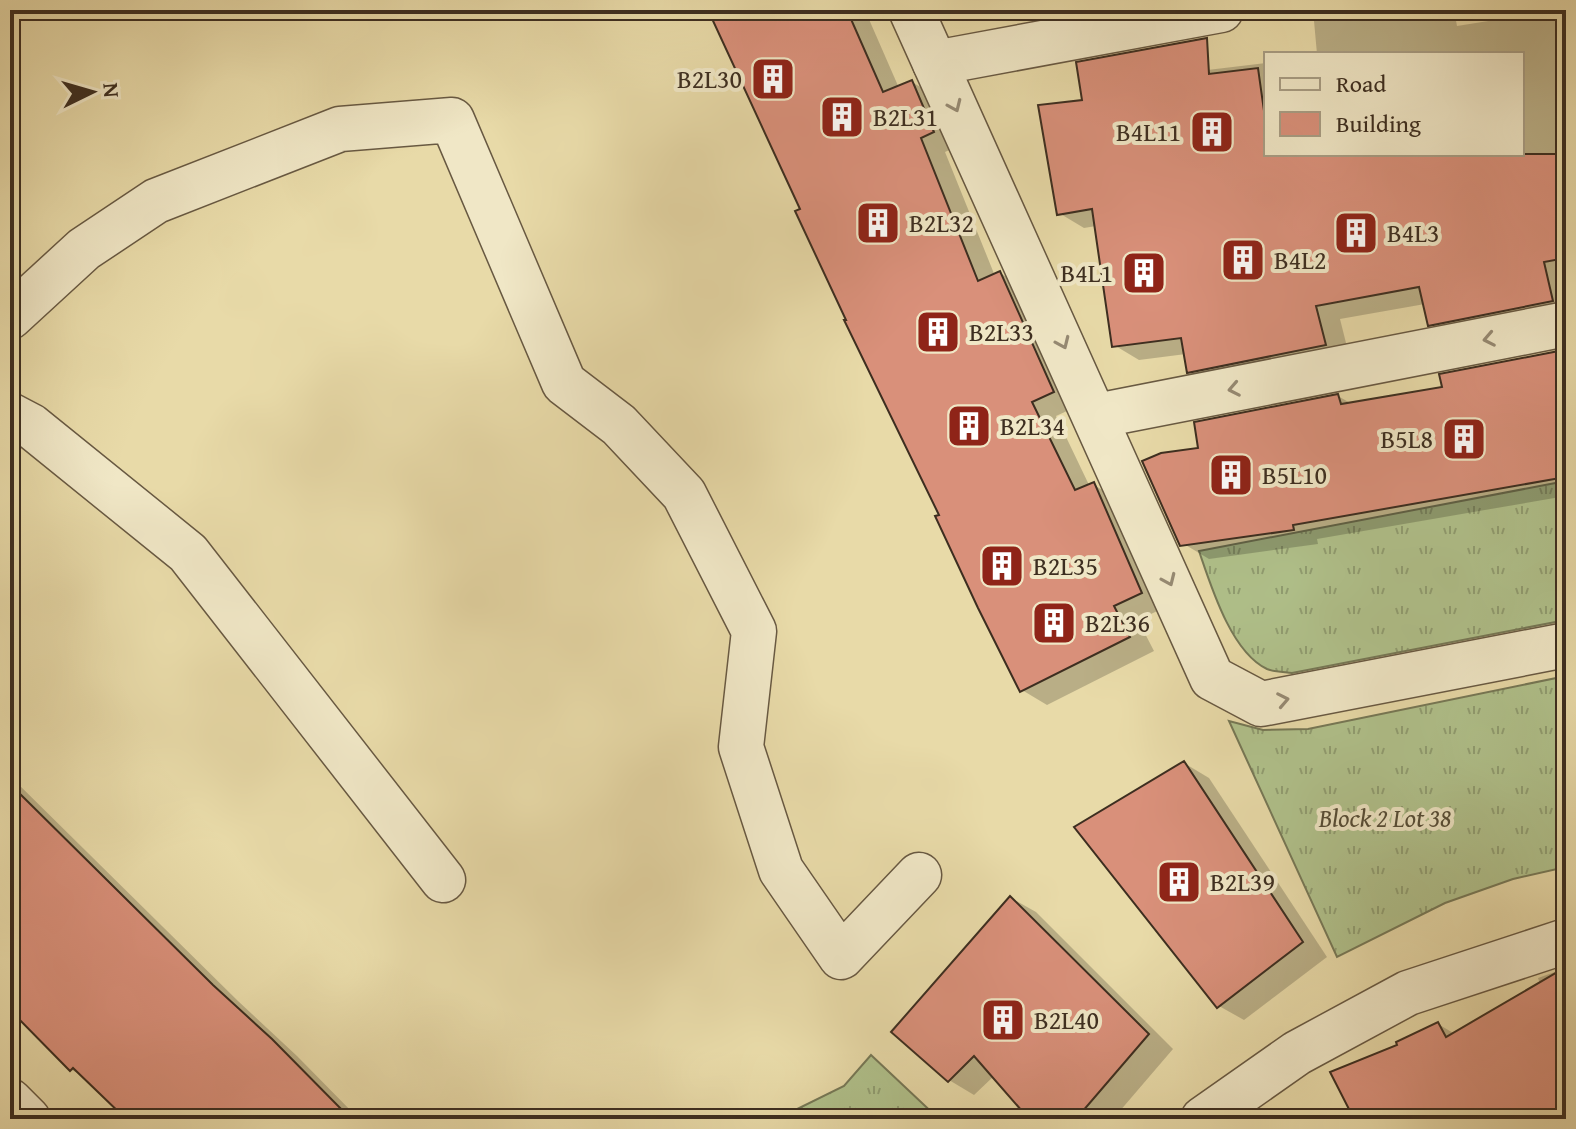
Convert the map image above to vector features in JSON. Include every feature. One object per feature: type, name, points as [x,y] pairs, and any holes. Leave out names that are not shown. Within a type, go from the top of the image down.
[{"type":"street","points":[[911,10],[1212,678],[1261,704],[1566,645]]},
{"type":"street","points":[[935,63],[1221,10]]},
{"type":"street","points":[[10,317],[84,249],[156,201],[340,129],[452,120],[564,383],[619,425],[684,494],[754,631],[741,747],[781,870],[841,957],[919,875]]},
{"type":"street","points":[[1096,416],[1566,324]]},
{"type":"street","points":[[10,415],[31,426],[188,553],[443,880]]},
{"type":"street","points":[[1203,1119],[1297,1053],[1408,993],[1566,941]]},
{"type":"street","points":[[10,1101],[28,1119]]},
{"type":"green space","points":[[1566,481],[1566,620],[1292,673],[1267,669],[1243,648],[1224,617],[1199,551]]},
{"type":"green space","name":"Block 2 Lot 38","points":[[1566,676],[1566,867],[1513,879],[1445,903],[1337,957],[1229,721],[1263,730],[1308,729]]},
{"type":"green space","points":[[871,1055],[939,1119],[777,1119],[844,1086]]},
{"type":"building","points":[[708,10],[847,10],[883,92],[912,80],[934,132],[921,138],[978,281],[1000,271],[1054,392],[1032,402],[1075,490],[1094,482],[1142,593],[1114,606],[1130,637],[1020,692],[935,516],[939,515],[844,320],[795,211],[800,209]]},
{"type":"building","points":[[1207,38],[1209,74],[1258,68],[1264,111],[1264,156],[1566,154],[1566,258],[1544,262],[1553,301],[1428,326],[1419,287],[1316,306],[1326,345],[1187,373],[1181,338],[1112,347],[1092,209],[1057,215],[1038,105],[1082,100],[1076,62]]},
{"type":"building","points":[[1564,350],[1566,477],[1293,525],[1294,530],[1180,546],[1142,461],[1161,453],[1198,448],[1194,422],[1338,394],[1341,404],[1442,387],[1439,374]]},
{"type":"building","name":"B2L39","points":[[1184,761],[1303,942],[1217,1008],[1074,827]]},
{"type":"building","points":[[10,784],[351,1119],[126,1119],[73,1068],[70,1071],[10,1010]]},
{"type":"building","name":"B2L40","points":[[1010,896],[1149,1034],[1076,1119],[1029,1119],[974,1056],[948,1082],[891,1032]]},
{"type":"building","points":[[1566,967],[1566,1119],[1354,1119],[1330,1072],[1397,1045],[1396,1042],[1438,1022],[1446,1037]]},
{"type":"place","name":"B2L30","points":[[773,79]]},
{"type":"place","name":"B2L31","points":[[842,117]]},
{"type":"place","name":"B4L11","points":[[1212,132]]},
{"type":"place","name":"B2L32","points":[[878,223]]},
{"type":"place","name":"B4L3","points":[[1356,233]]},
{"type":"place","name":"B4L2","points":[[1243,260]]},
{"type":"place","name":"B4L1","points":[[1144,273]]},
{"type":"place","name":"B2L33","points":[[938,332]]},
{"type":"place","name":"B2L34","points":[[969,426]]},
{"type":"place","name":"B5L8","points":[[1464,439]]},
{"type":"place","name":"B5L10","points":[[1231,475]]},
{"type":"place","name":"B2L35","points":[[1002,566]]},
{"type":"place","name":"B2L36","points":[[1054,623]]},
{"type":"place","name":"B2L39","points":[[1179,882]]},
{"type":"place","name":"B2L40","points":[[1003,1020]]}]
